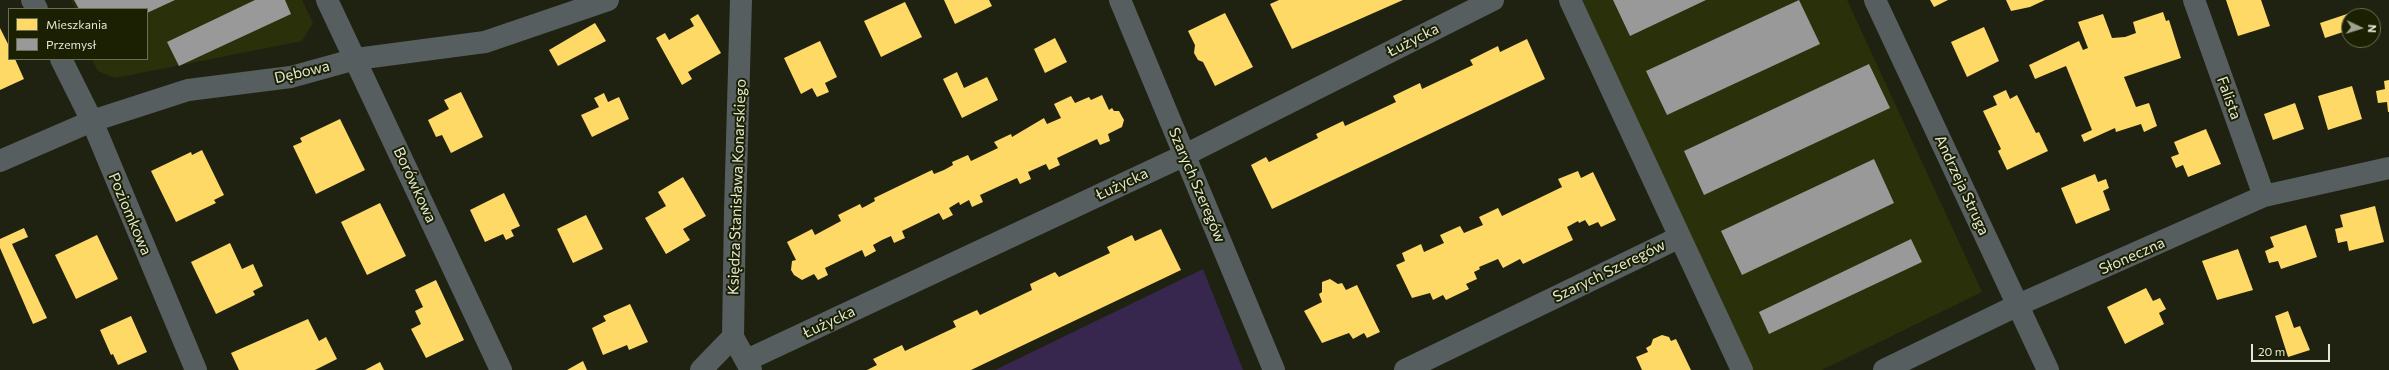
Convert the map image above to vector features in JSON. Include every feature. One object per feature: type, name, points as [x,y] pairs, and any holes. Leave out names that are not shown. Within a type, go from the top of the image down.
[{"type":"street","name":"Borówkowa","points":[[327,0],[501,370]]},
{"type":"street","name":"Dębowa","points":[[0,161],[92,121],[188,90],[291,77],[356,59],[485,42],[608,0]]},
{"type":"street","name":"Księdza Stanisława Konarskiego","points":[[733,337],[734,211],[741,0]]},
{"type":"street","name":"Szarych Szeregów","points":[[1120,0],[1274,370]]},
{"type":"street","name":"Łużycka","points":[[749,365],[1185,155],[1493,0]]},
{"type":"street","points":[[1570,0],[1680,237]]},
{"type":"street","name":"Andrzeja Struga","points":[[1875,0],[2048,370]]},
{"type":"street","name":"Falista","points":[[2194,0],[2264,196]]},
{"type":"street","name":"Poziomkowa","points":[[62,60],[92,121],[196,370]]},
{"type":"street","name":"Słoneczna","points":[[1884,370],[2018,305],[2264,196],[2389,168]]},
{"type":"street","name":"Szarych Szeregów","points":[[1405,370],[1680,237],[1742,370]]},
{"type":"street","points":[[701,370],[733,337],[749,365]]},
{"type":"shaded area","points":[[71,0],[302,0],[313,23],[302,41],[115,78],[98,71],[92,60],[148,60],[148,8],[75,8]]},
{"type":"shaded area","points":[[1577,0],[1847,0],[1982,292],[1822,370],[1748,370]]},
{"type":"shaded area","points":[[1203,269],[1243,370],[995,370]]},
{"type":"building: Mieszkania","points":[[944,0],[989,0],[992,6],[955,24]]},
{"type":"building: Mieszkania","points":[[1279,0],[1403,0],[1292,49],[1270,4]]},
{"type":"building: Mieszkania","points":[[1930,0],[1948,0],[1934,7]]},
{"type":"building: Mieszkania","points":[[2006,0],[2045,0],[2030,7],[2011,11]]},
{"type":"building: Mieszkania","points":[[2226,0],[2261,0],[2270,26],[2238,36]]},
{"type":"building: Mieszkania","points":[[905,2],[922,37],[881,57],[864,21]]},
{"type":"building: Mieszkania","points":[[2163,12],[2166,21],[2169,20],[2181,58],[2124,77],[2136,107],[2149,103],[2157,126],[2144,132],[2141,124],[2116,132],[2115,128],[2084,142],[2081,135],[2092,130],[2066,66],[2035,79],[2029,65],[2079,41],[2083,50],[2088,48],[2078,22],[2103,14],[2112,38],[2125,37],[2136,33],[2133,22]]},
{"type":"building: Mieszkania","points":[[1225,13],[1253,67],[1215,86],[1203,62],[1198,60],[1194,53],[1195,45],[1188,31]]},
{"type":"building: Mieszkania","points":[[698,14],[721,53],[688,72],[692,79],[682,85],[656,38],[665,33],[669,40],[694,26],[690,19]]},
{"type":"building: Mieszkania","points":[[2341,16],[2341,33],[2325,38],[2320,23]]},
{"type":"building: Mieszkania","points":[[595,23],[606,41],[558,66],[549,50]]},
{"type":"building: Mieszkania","points":[[1984,27],[1999,61],[1967,77],[1951,42]]},
{"type":"building: Mieszkania","points":[[0,28],[8,44],[8,60],[15,60],[24,79],[0,90]]},
{"type":"building: Mieszkania","points":[[1055,38],[1067,62],[1045,73],[1034,49]]},
{"type":"building: Mieszkania","points":[[1527,39],[1545,79],[1272,209],[1251,165],[1266,157],[1269,162],[1318,138],[1316,134],[1343,121],[1345,126],[1396,102],[1393,96],[1420,83],[1422,89],[1473,65],[1470,60],[1498,46],[1500,52]]},
{"type":"building: Mieszkania","points":[[820,41],[837,77],[825,83],[829,92],[817,97],[812,88],[801,94],[784,58]]},
{"type":"building: Mieszkania","points":[[957,72],[964,88],[987,77],[998,100],[962,118],[943,79]]},
{"type":"building: Mieszkania","points":[[2389,80],[2388,112],[2387,102],[2378,103],[2376,91],[2385,89],[2384,81]]},
{"type":"building: Mieszkania","points":[[2352,86],[2362,119],[2328,130],[2318,96]]},
{"type":"building: Mieszkania","points":[[2006,90],[2010,99],[2017,95],[2036,133],[2039,132],[2048,151],[2007,170],[1998,151],[2001,149],[1983,111],[1997,105],[1993,96]]},
{"type":"building: Mieszkania","points":[[461,92],[483,137],[451,153],[442,135],[436,137],[428,120],[449,109],[444,100]]},
{"type":"building: Mieszkania","points":[[604,93],[608,102],[619,97],[629,119],[592,137],[581,115],[599,107],[594,98]]},
{"type":"building: Mieszkania","points":[[1102,95],[1109,110],[1112,108],[1114,111],[1119,111],[1124,120],[1122,127],[1108,134],[1110,141],[1100,145],[1097,139],[1057,158],[1060,165],[1049,170],[1046,164],[1028,172],[1031,179],[1020,184],[1017,178],[980,195],[983,202],[972,207],[969,200],[960,205],[959,202],[949,208],[953,215],[943,220],[939,213],[902,231],[905,238],[894,243],[891,236],[882,240],[873,245],[876,251],[865,257],[862,250],[825,268],[828,275],[818,280],[814,274],[802,280],[794,275],[791,270],[792,261],[796,260],[787,242],[812,229],[815,235],[841,221],[838,215],[860,204],[862,208],[875,201],[874,198],[932,170],[934,174],[953,165],[952,162],[968,155],[971,161],[998,148],[994,142],[1011,134],[1012,137],[1044,118],[1047,124],[1061,118],[1054,104],[1071,96],[1075,103],[1089,97],[1091,100]]},
{"type":"building: Mieszkania","points":[[2295,103],[2304,129],[2273,140],[2264,114]]},
{"type":"building: Mieszkania","points":[[340,119],[365,170],[316,194],[293,146],[302,142],[300,138]]},
{"type":"building: Mieszkania","points":[[2206,129],[2221,164],[2188,177],[2183,165],[2176,168],[2171,157],[2179,154],[2174,142]]},
{"type":"building: Mieszkania","points":[[202,150],[224,195],[214,200],[216,203],[176,222],[151,171],[191,152],[192,155]]},
{"type":"building: Mieszkania","points":[[1578,171],[1581,178],[1593,172],[1616,220],[1601,227],[1598,222],[1589,226],[1585,220],[1579,223],[1578,221],[1567,227],[1573,240],[1523,264],[1520,259],[1503,268],[1498,259],[1479,267],[1480,269],[1474,272],[1477,279],[1466,284],[1469,289],[1446,300],[1443,295],[1433,300],[1430,293],[1412,298],[1396,265],[1405,261],[1402,253],[1421,244],[1424,252],[1444,243],[1440,235],[1460,226],[1464,233],[1483,225],[1479,217],[1498,208],[1502,216],[1562,187],[1558,179]]},
{"type":"building: Mieszkania","points":[[2095,174],[2098,182],[2106,179],[2109,188],[2103,191],[2110,210],[2076,224],[2061,188]]},
{"type":"building: Mieszkania","points":[[683,177],[706,216],[683,229],[690,240],[666,254],[645,218],[666,206],[658,192]]},
{"type":"building: Mieszkania","points":[[504,193],[520,226],[511,230],[514,236],[506,240],[503,234],[485,242],[470,210]]},
{"type":"building: Mieszkania","points":[[380,203],[406,256],[367,275],[341,222]]},
{"type":"building: Mieszkania","points":[[2375,206],[2384,242],[2349,251],[2347,241],[2338,243],[2335,229],[2343,227],[2340,215]]},
{"type":"building: Mieszkania","points":[[586,215],[603,249],[573,263],[557,229]]},
{"type":"building: Mieszkania","points":[[2306,225],[2317,257],[2281,269],[2278,261],[2269,263],[2265,251],[2274,247],[2270,237]]},
{"type":"building: Mieszkania","points":[[24,228],[28,237],[12,244],[47,318],[33,324],[0,248],[0,239]]},
{"type":"building: Mieszkania","points":[[1161,229],[1181,270],[971,370],[867,370],[877,365],[873,359],[902,345],[905,351],[956,327],[953,321],[977,310],[980,315],[1032,290],[1030,284],[1055,272],[1059,277],[1110,253],[1107,247],[1132,235],[1135,241]]},
{"type":"building: Mieszkania","points":[[97,235],[118,279],[76,299],[55,255]]},
{"type":"building: Mieszkania","points":[[230,243],[242,269],[253,264],[263,286],[253,291],[255,295],[216,314],[191,262]]},
{"type":"building: Mieszkania","points":[[2238,249],[2253,290],[2217,300],[2202,261]]},
{"type":"building: Mieszkania","points":[[1330,279],[1338,284],[1342,283],[1346,290],[1357,285],[1380,332],[1367,338],[1364,333],[1353,339],[1349,333],[1322,343],[1304,311],[1322,302],[1319,294],[1322,292],[1322,282]]},
{"type":"building: Mieszkania","points":[[436,280],[464,340],[426,358],[411,329],[421,324],[415,311],[423,307],[415,290]]},
{"type":"building: Mieszkania","points":[[2146,288],[2153,301],[2160,298],[2166,309],[2159,313],[2164,324],[2125,344],[2107,307]]},
{"type":"building: Mieszkania","points":[[630,304],[648,342],[629,350],[627,345],[603,355],[592,328],[606,321],[603,316]]},
{"type":"building: Mieszkania","points":[[2288,311],[2294,328],[2300,326],[2310,350],[2288,357],[2275,316]]},
{"type":"building: Mieszkania","points":[[131,316],[147,352],[118,365],[113,354],[111,355],[100,330]]},
{"type":"building: Mieszkania","points":[[308,319],[319,341],[326,337],[337,359],[315,370],[239,370],[231,353]]},
{"type":"building: Mieszkania","points":[[1662,335],[1669,337],[1671,341],[1676,339],[1691,370],[1642,370],[1636,357],[1648,352],[1646,348],[1651,345],[1653,339]]},
{"type":"building: Mieszkania","points":[[583,361],[587,370],[567,370]]},
{"type":"building: Mieszkania","points":[[380,362],[384,370],[365,370]]},
{"type":"building: Przemysł","points":[[74,0],[175,0],[148,13],[148,8],[78,8]]},
{"type":"building: Przemysł","points":[[255,0],[285,0],[291,14],[179,66],[167,42]]},
{"type":"building: Przemysł","points":[[1613,0],[1706,0],[1630,36]]},
{"type":"building: Przemysł","points":[[1799,0],[1820,44],[1667,115],[1646,71]]},
{"type":"building: Przemysł","points":[[1869,64],[1890,108],[1704,195],[1684,151]]},
{"type":"building: Przemysł","points":[[1874,159],[1894,203],[1742,275],[1721,231]]},
{"type":"building: Przemysł","points":[[1911,239],[1922,262],[1769,334],[1759,312]]}]
